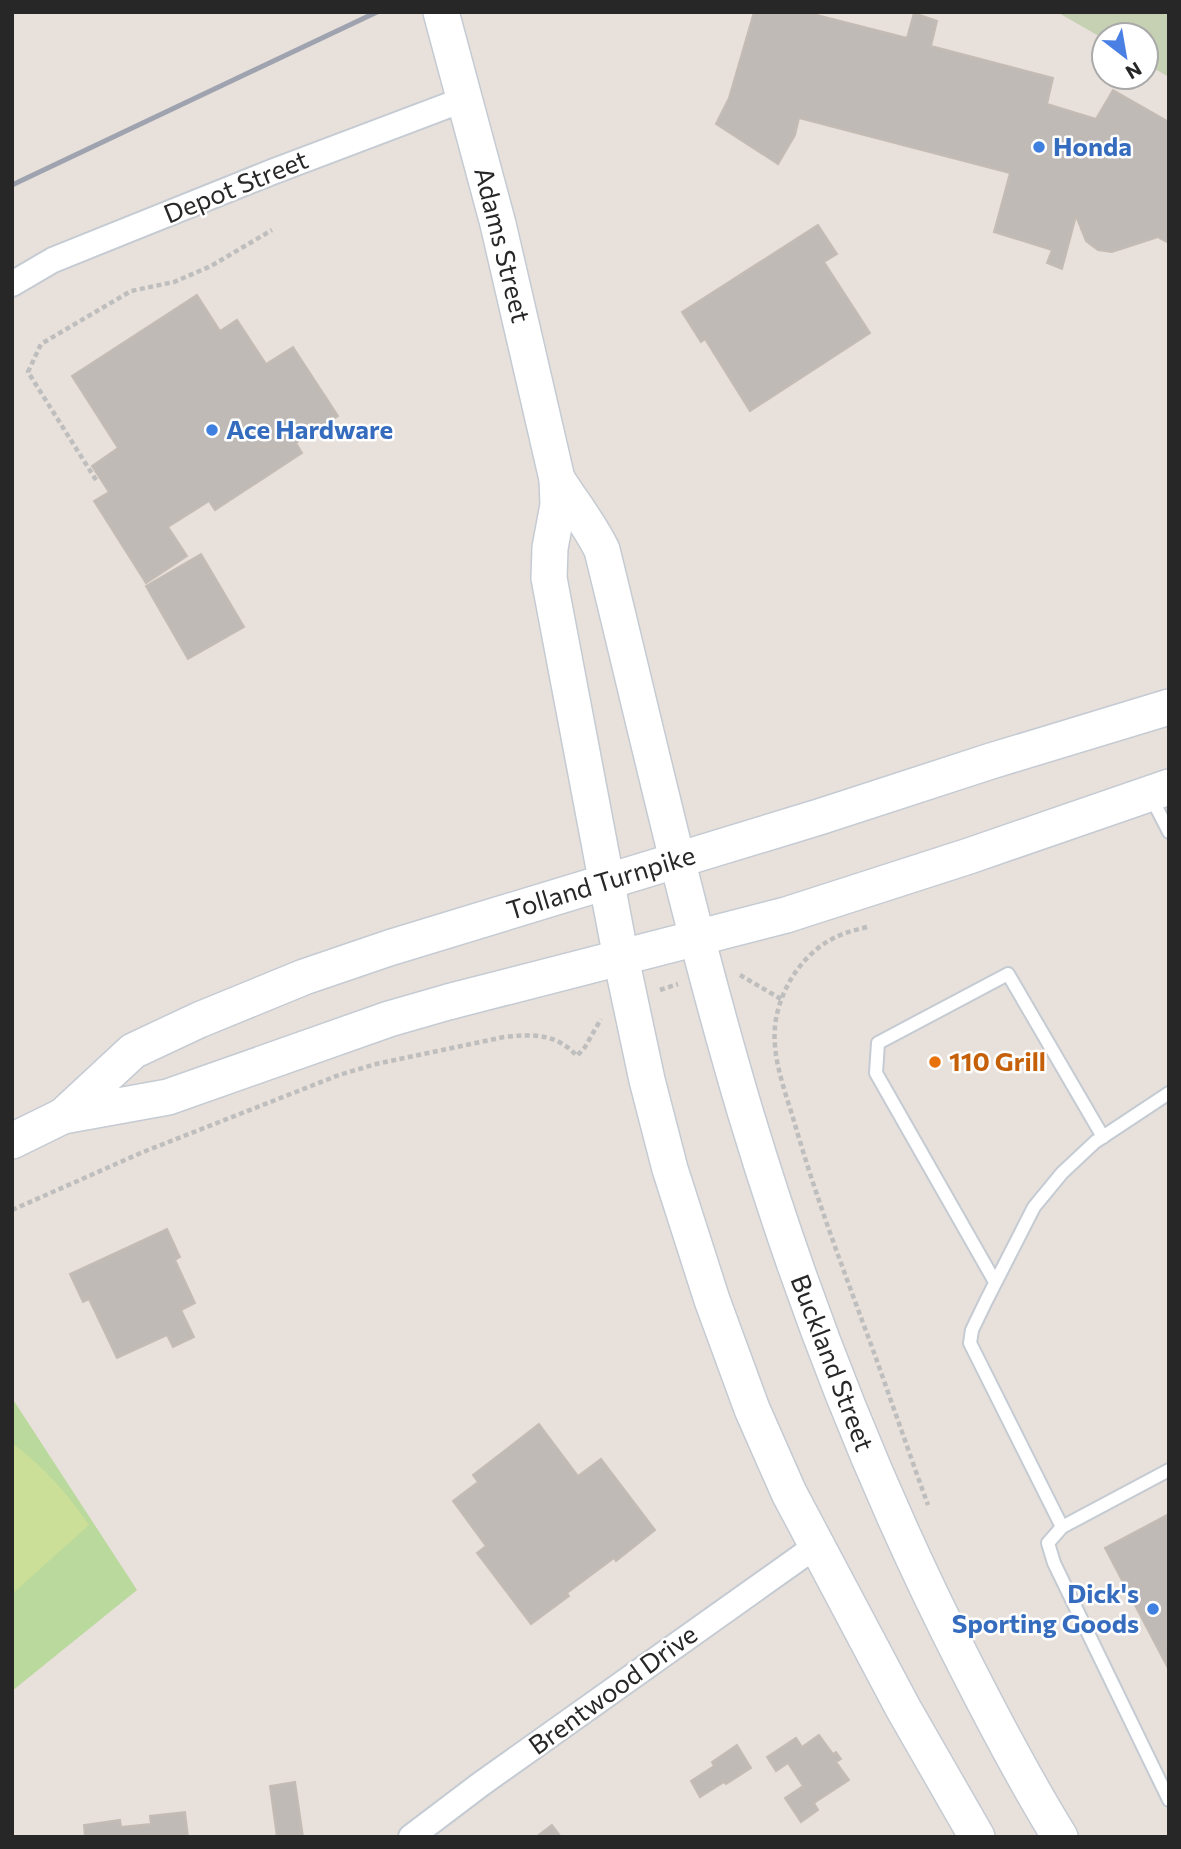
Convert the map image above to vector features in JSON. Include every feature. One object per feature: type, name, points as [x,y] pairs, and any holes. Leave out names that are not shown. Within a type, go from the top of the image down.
[{"type":"main road","name":"Adams Street","points":[[441,12],[501,237],[557,479],[558,505],[550,548],[549,578],[607,881]]},
{"type":"main road","name":"Adams Street","points":[[557,479],[591,527],[602,550],[678,860]]},
{"type":"main road","name":"Tolland Turnpike","points":[[63,1116],[133,1051],[199,1020],[344,962],[1169,707]]},
{"type":"main road","name":"Tolland Turnpike","points":[[12,1140],[63,1116],[168,1097],[389,1018],[698,938],[850,895],[1159,790]]},
{"type":"main road","name":"Buckland Street","points":[[678,860],[745,1111],[798,1275],[851,1418],[940,1616],[1007,1745],[1060,1837]]},
{"type":"main road","points":[[607,881],[647,1080],[670,1170],[712,1300],[757,1420],[816,1546],[902,1708],[977,1837]]},
{"type":"street","name":"Depot Street","points":[[12,284],[53,260],[272,172],[465,99]]},
{"type":"street","name":"Brentwood Drive","points":[[411,1837],[481,1784],[816,1546]]},
{"type":"lane","points":[[1159,790],[1169,832]]},
{"type":"lane","points":[[995,1282],[876,1073],[878,1043],[1008,974],[1103,1137]]},
{"type":"lane","points":[[1062,1527],[970,1343],[972,1331],[1034,1207],[1062,1173],[1103,1137],[1169,1093]]},
{"type":"lane","points":[[1169,1470],[1062,1527],[1048,1543],[1054,1563],[1169,1800]]},
{"type":"path","points":[[96,480],[28,372],[41,344],[131,291],[186,277],[211,266],[272,230]]},
{"type":"path","points":[[871,925],[834,938],[816,950],[795,973],[781,999],[775,1027],[775,1048],[803,1152],[834,1246],[930,1510]]},
{"type":"path","points":[[12,1210],[219,1121],[339,1075],[376,1064],[521,1035],[553,1039],[564,1044],[577,1056],[608,1007],[728,970],[781,999]]},
{"type":"green space","points":[[1057,12],[1169,12],[1169,77],[1160,72],[1160,21],[1090,21],[1090,31]]},
{"type":"green space","points":[[12,1398],[137,1590],[12,1691]]},
{"type":"green space","points":[[12,1443],[54,1481],[89,1525],[12,1594]]},
{"type":"building","name":"Honda","points":[[754,12],[805,12],[907,38],[914,13],[937,21],[931,46],[1053,78],[1047,104],[1096,119],[1115,91],[1169,122],[1169,243],[1158,237],[1112,252],[1098,250],[1086,241],[1076,216],[1062,269],[1047,263],[1052,250],[994,232],[1010,173],[799,118],[795,135],[778,164],[716,124],[729,98]]},
{"type":"building","points":[[818,225],[837,254],[824,262],[870,333],[750,411],[705,339],[701,342],[682,312]]},
{"type":"building","name":"Ace Hardware","points":[[197,295],[220,331],[237,320],[266,364],[293,347],[338,416],[296,443],[302,453],[215,510],[209,501],[168,527],[187,556],[146,583],[94,501],[109,492],[92,466],[118,448],[72,376]]},
{"type":"building","points":[[201,554],[244,627],[188,659],[146,586]]},
{"type":"building","points":[[167,1229],[180,1257],[175,1260],[195,1303],[181,1310],[194,1337],[173,1347],[167,1335],[117,1358],[89,1299],[83,1302],[70,1274]]},
{"type":"building","points":[[539,1424],[578,1476],[601,1459],[655,1530],[616,1561],[614,1558],[567,1593],[569,1596],[531,1624],[477,1553],[486,1546],[453,1501],[478,1482],[473,1475]]},
{"type":"building","name":"Dick's Sporting Goods","points":[[1169,1514],[1169,1670],[1105,1548]]},
{"type":"building","points":[[819,1735],[833,1754],[836,1752],[841,1759],[836,1762],[849,1780],[814,1803],[818,1810],[801,1822],[785,1798],[803,1786],[788,1763],[776,1771],[767,1757],[796,1738],[802,1747]]},
{"type":"building","points":[[737,1745],[751,1768],[700,1797],[691,1781],[714,1766],[712,1762]]},
{"type":"building","points":[[295,1782],[303,1837],[277,1837],[270,1786]]},
{"type":"building","points":[[185,1812],[188,1837],[85,1837],[84,1825],[120,1820],[121,1827],[151,1824],[150,1816]]},
{"type":"building","points":[[552,1825],[561,1837],[536,1837]]},
{"type":"railway","points":[[12,185],[377,12]]},
{"type":"place","name":"Honda","points":[[1039,147]]},
{"type":"place","name":"Ace Hardware","points":[[212,430]]},
{"type":"place","name":"110 Grill","points":[[935,1062]]},
{"type":"place","name":"Dick's Sporting Goods","points":[[1153,1609]]}]
